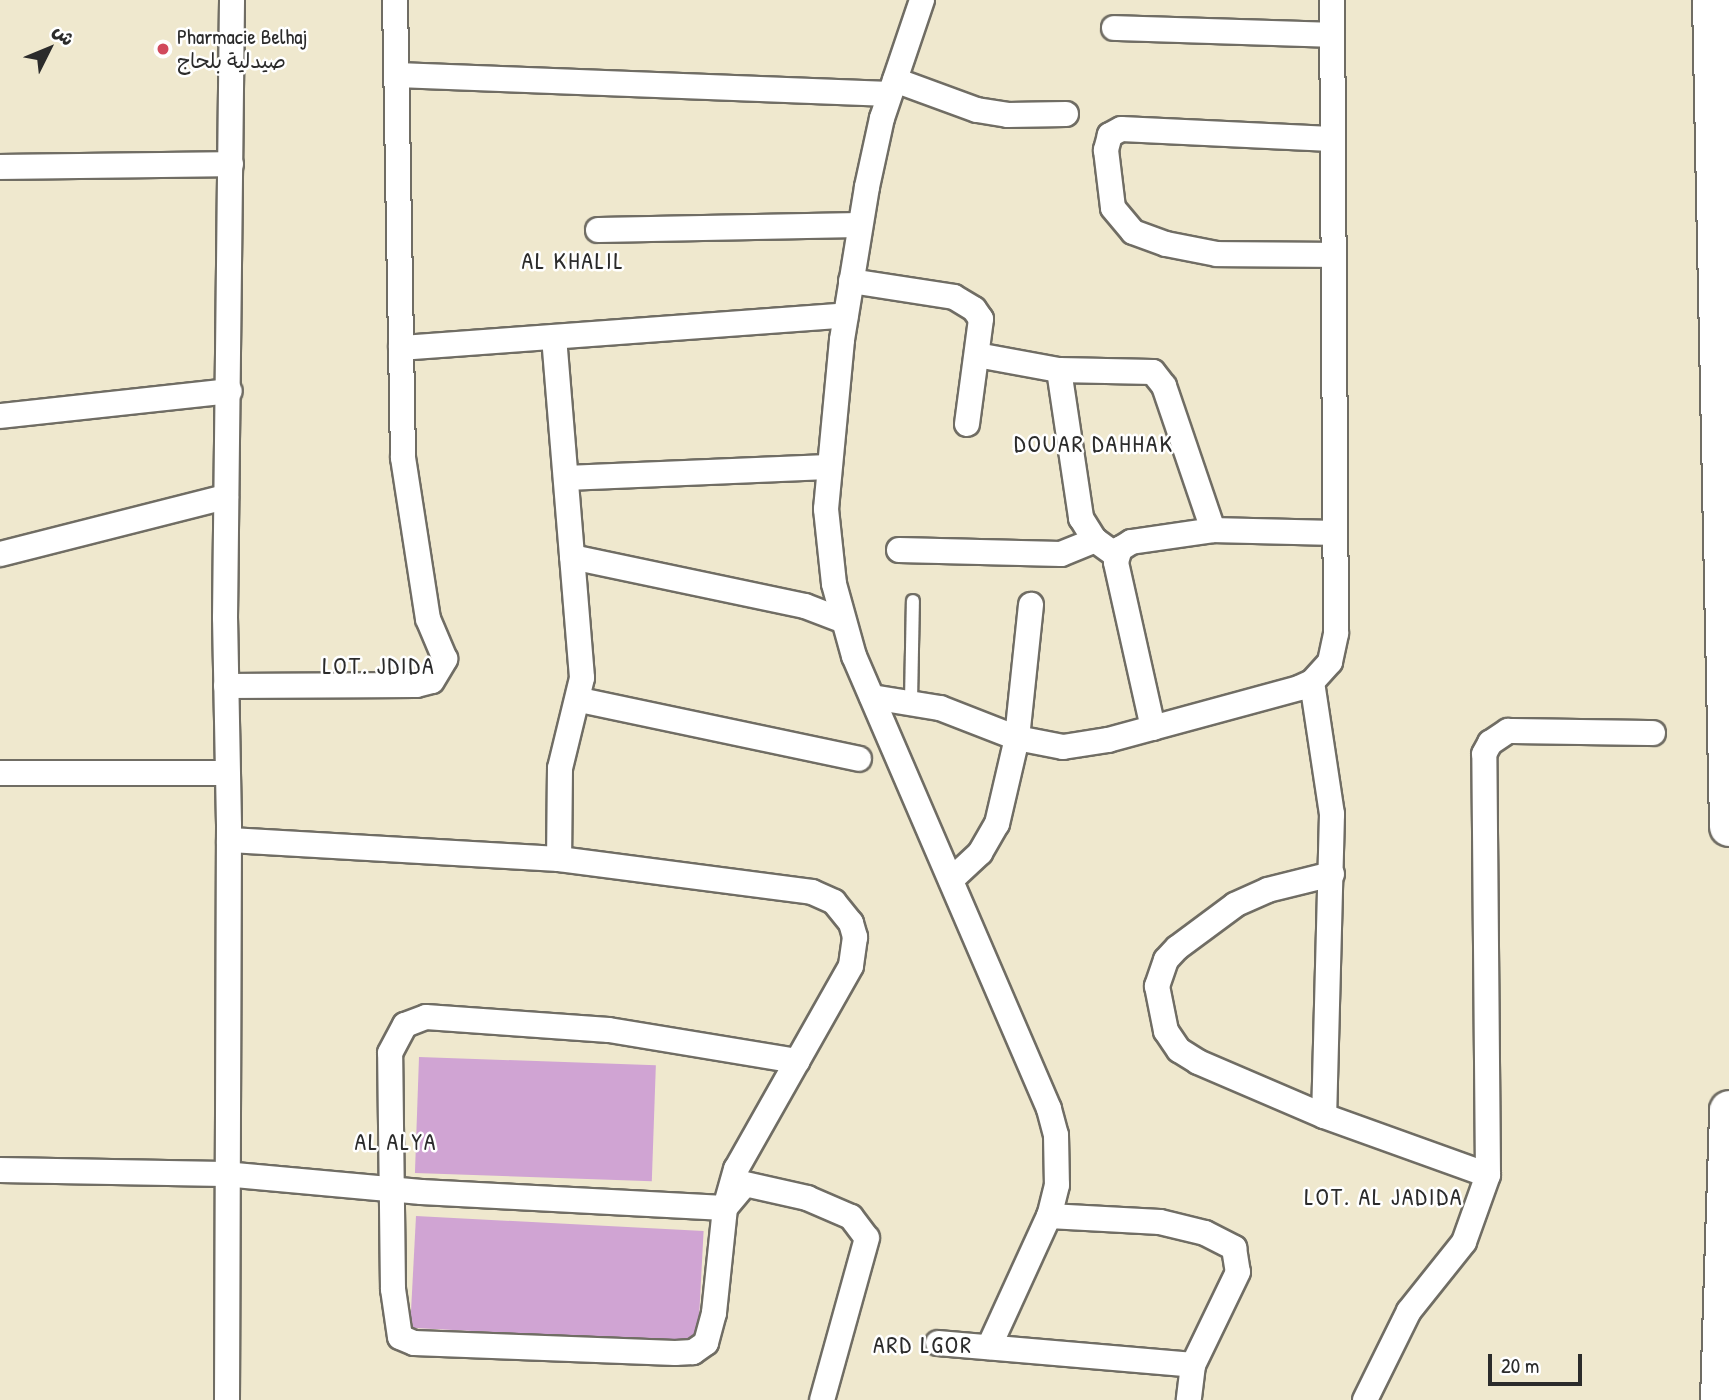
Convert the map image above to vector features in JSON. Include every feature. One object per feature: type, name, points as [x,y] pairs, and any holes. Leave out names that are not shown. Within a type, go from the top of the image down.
[{"type":"main road","points":[[1712,0],[1729,827]]},
{"type":"main road","points":[[1720,1400],[1729,1110]]},
{"type":"street","points":[[227,1400],[225,1174],[229,840],[226,497],[230,391],[232,0]]},
{"type":"street","points":[[226,685],[416,685],[432,681],[442,668],[444,650],[428,619],[403,457],[396,0]]},
{"type":"street","points":[[922,0],[892,87],[860,225],[828,467],[829,546],[842,620],[872,697],[1049,1109],[1058,1162],[1049,1216],[989,1347]]},
{"type":"street","points":[[872,697],[911,701],[1017,738],[1063,747],[1153,729],[1312,682],[1330,662],[1336,633],[1332,0]]},
{"type":"street","points":[[1114,28],[1332,35]]},
{"type":"street","points":[[397,75],[892,87],[977,110],[1066,114]]},
{"type":"street","points":[[1331,139],[1121,129],[1110,135],[1106,150],[1113,208],[1133,232],[1166,244],[1217,254],[1332,254]]},
{"type":"street","points":[[0,167],[231,164]]},
{"type":"street","points":[[598,230],[860,225]]},
{"type":"street","points":[[851,281],[965,301],[981,319],[967,424]]},
{"type":"street","points":[[401,348],[846,315]]},
{"type":"street","points":[[554,337],[572,557],[580,700],[560,768],[559,859]]},
{"type":"street","points":[[977,355],[1059,370],[1145,370],[1160,377],[1213,530]]},
{"type":"street","points":[[1059,370],[1078,506],[1094,540],[1116,555],[1153,729]]},
{"type":"street","points":[[0,416],[230,391]]},
{"type":"street","points":[[566,478],[828,467]]},
{"type":"street","points":[[0,554],[226,497]]},
{"type":"street","points":[[1116,555],[1131,542],[1213,530],[1334,533]]},
{"type":"street","points":[[899,550],[1061,554],[1094,540]]},
{"type":"street","points":[[572,557],[806,606],[842,620]]},
{"type":"street","points":[[951,880],[979,853],[997,824],[1017,738],[1031,605]]},
{"type":"street","points":[[1312,682],[1326,754],[1332,874],[1324,1116]]},
{"type":"street","points":[[580,700],[859,759]]},
{"type":"street","points":[[1365,1400],[1403,1320],[1464,1242],[1488,1175],[1484,754],[1490,743],[1507,731],[1653,733]]},
{"type":"street","points":[[0,773],[227,773]]},
{"type":"street","points":[[229,840],[559,859],[812,892],[834,902],[851,923],[855,952],[797,1061],[736,1169],[724,1208],[715,1313],[706,1343],[693,1352],[447,1348],[400,1337],[393,1289],[395,1189],[390,1053],[398,1033],[415,1019],[438,1017],[609,1030],[797,1061]]},
{"type":"street","points":[[1332,874],[1300,880],[1235,905],[1171,954],[1157,986],[1166,1031],[1188,1057],[1324,1116],[1488,1175]]},
{"type":"street","points":[[0,1170],[225,1174],[395,1189],[724,1208]]},
{"type":"street","points":[[724,1208],[745,1184],[835,1209],[864,1229],[865,1247],[822,1400]]},
{"type":"street","points":[[1049,1216],[1160,1222],[1205,1233],[1234,1248],[1238,1272],[1193,1365],[1189,1400]]},
{"type":"street","points":[[938,1343],[1193,1365]]},
{"type":"lane","points":[[911,701],[914,601]]},
{"type":"building","points":[[419,1057],[656,1065],[652,1181],[415,1173]]},
{"type":"building","points":[[416,1216],[704,1231],[698,1343],[410,1328]]},
{"type":"place","name":"Pharmacie Belhaj صيدلية بلحاج","points":[[163,49]]},
{"type":"district","name":"AL KHALIL","points":[[573,261]]},
{"type":"district","name":"DOUAR DAHHAK","points":[[1094,444]]},
{"type":"district","name":"LOT. JDIDA","points":[[379,666]]},
{"type":"district","name":"AL ALYA","points":[[396,1142]]},
{"type":"district","name":"LOT. AL JADIDA","points":[[1384,1197]]},
{"type":"district","name":"ARD LGOR","points":[[923,1345]]}]
